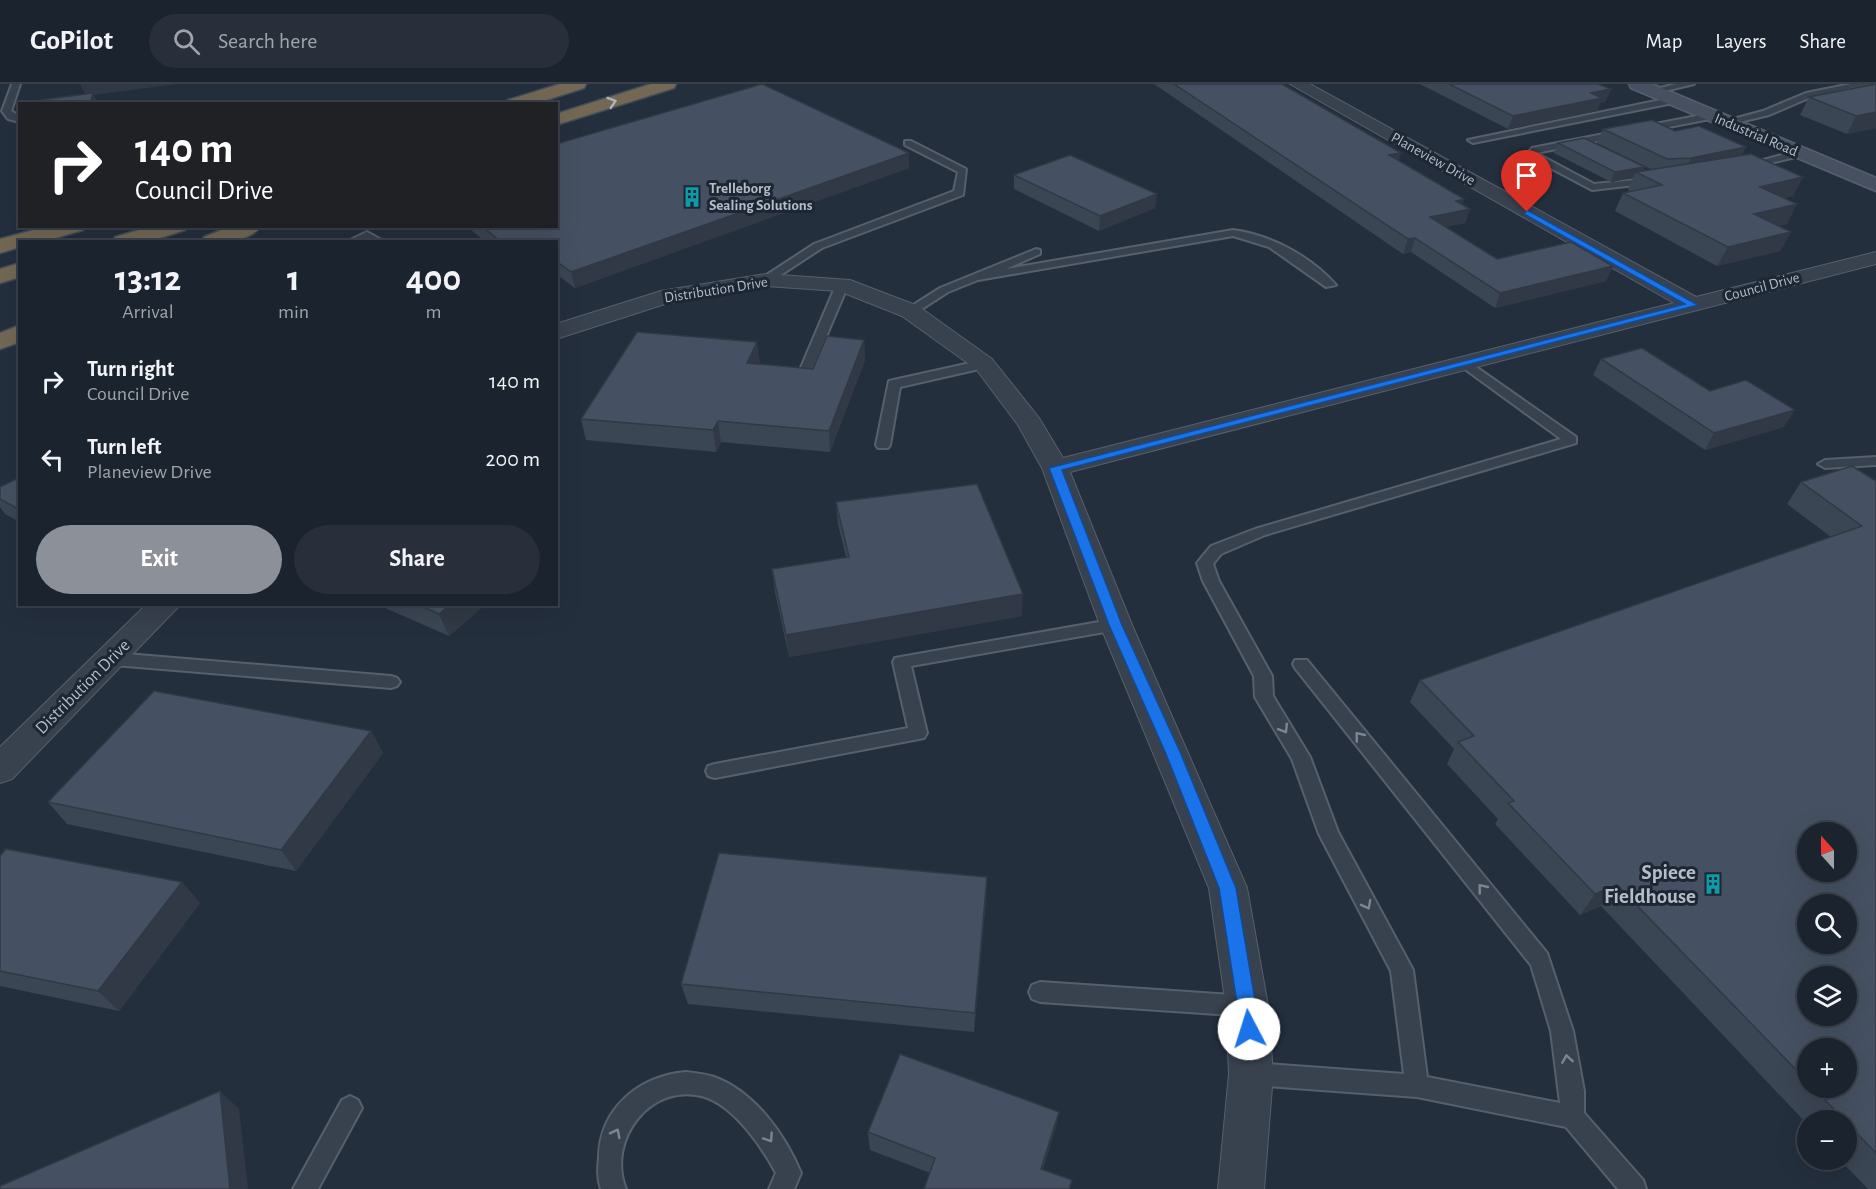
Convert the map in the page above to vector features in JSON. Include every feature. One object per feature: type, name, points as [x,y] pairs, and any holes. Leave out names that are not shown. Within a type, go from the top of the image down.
[{"type":"highway","points":[[520,102],[578,84]]},
{"type":"highway","points":[[558,119],[668,84]]},
{"type":"highway","points":[[0,226],[18,222]]},
{"type":"highway","points":[[23,240],[68,228]]},
{"type":"highway","points":[[130,240],[171,228]]},
{"type":"highway","points":[[217,240],[246,228]]},
{"type":"highway","points":[[0,246],[18,241]]},
{"type":"highway","points":[[0,276],[18,271]]},
{"type":"highway","points":[[0,342],[18,333]]},
{"type":"street","name":"Planeview Drive","points":[[1298,84],[1694,305]]},
{"type":"street","name":"Industrial Road","points":[[1645,87],[1675,100],[1715,123],[1801,153],[1876,185]]},
{"type":"street","name":"Council Drive","points":[[1055,468],[1876,258]]},
{"type":"street","name":"Distribution Drive","points":[[558,331],[661,298],[766,280],[842,285],[910,311],[984,364],[1030,423],[1055,468],[1116,625],[1173,754],[1228,888],[1247,1006],[1251,1074],[1241,1189]]},
{"type":"street","name":"Distribution Drive","points":[[0,769],[114,659],[164,606]]},
{"type":"lane","points":[[16,84],[6,111],[11,117],[18,119]]},
{"type":"lane","points":[[1645,87],[1690,84]]},
{"type":"lane","points":[[1639,170],[1662,179],[1605,188],[1592,187],[1531,155],[1532,151],[1684,122],[1715,123],[1766,113],[1809,95],[1864,84]]},
{"type":"lane","points":[[1473,140],[1675,100]]},
{"type":"lane","points":[[1684,122],[1715,123]]},
{"type":"lane","points":[[1582,142],[1601,151]]},
{"type":"lane","points":[[766,280],[818,246],[959,193],[963,171],[908,143]]},
{"type":"lane","points":[[1749,151],[1770,160]]},
{"type":"lane","points":[[1738,167],[1801,153]]},
{"type":"lane","points":[[976,277],[1233,233],[1251,234],[1267,239],[1330,285]]},
{"type":"lane","points":[[356,240],[367,235],[376,240]]},
{"type":"lane","points":[[910,311],[944,290],[1036,252]]},
{"type":"lane","points":[[800,384],[842,285]]},
{"type":"lane","points":[[883,445],[894,384],[984,364]]},
{"type":"lane","points":[[1417,1086],[1402,970],[1329,834],[1301,757],[1264,697],[1263,676],[1211,581],[1205,563],[1216,550],[1260,532],[1571,440],[1466,364]]},
{"type":"lane","points":[[1825,464],[1876,461]]},
{"type":"lane","points":[[715,771],[918,733],[901,662],[1116,625]]},
{"type":"lane","points":[[114,659],[391,682]]},
{"type":"lane","points":[[1301,664],[1540,960],[1562,1031],[1572,1091],[1572,1117]]},
{"type":"lane","points":[[1040,992],[1247,1006]]},
{"type":"lane","points":[[1251,1074],[1417,1086],[1572,1117],[1634,1189]]},
{"type":"lane","points":[[614,1189],[610,1181],[611,1138],[633,1104],[664,1085],[686,1083],[711,1087],[735,1103],[767,1133],[785,1181]]},
{"type":"lane","points":[[305,1189],[350,1108]]},
{"type":"building","name":"Trelleborg Sealing Solutions","points":[[762,84],[909,153],[571,272],[558,262],[558,240],[499,240],[484,228],[558,228],[558,143]]},
{"type":"building","points":[[1174,84],[1282,84],[1401,153],[1389,155],[1464,199],[1456,201],[1470,209],[1430,217],[1497,259],[1571,242],[1613,266],[1500,293],[1415,238],[1408,239]]},
{"type":"building","points":[[1449,84],[1598,84],[1611,89],[1591,93],[1602,98],[1513,116]]},
{"type":"building","points":[[1876,84],[1876,112],[1856,116],[1809,97]]},
{"type":"building","points":[[93,93],[91,102],[40,102],[40,100]]},
{"type":"building","points":[[1652,120],[1675,131],[1699,126],[1746,147],[1691,158],[1667,159],[1603,129]]},
{"type":"building","points":[[1584,138],[1645,167],[1615,172],[1558,143]]},
{"type":"building","points":[[1751,154],[1803,177],[1760,187],[1797,204],[1754,214],[1791,232],[1728,247],[1623,193],[1662,185],[1636,172]]},
{"type":"building","points":[[1070,155],[1157,194],[1100,216],[1014,175]]},
{"type":"building","points":[[637,332],[757,342],[747,363],[813,369],[827,336],[864,340],[829,431],[718,421],[713,430],[581,419]]},
{"type":"building","points":[[1642,348],[1710,391],[1746,380],[1795,410],[1714,433],[1601,359]]},
{"type":"building","name":"Spiece Fieldhouse","points":[[1852,466],[1876,481],[1876,1153],[1857,1133],[1857,1110],[1835,1110],[1823,1098],[1857,1098],[1857,1038],[1797,1038],[1797,1071],[1617,885],[1595,894],[1508,803],[1514,801],[1458,742],[1474,736],[1420,680],[1862,526],[1801,482]]},
{"type":"building","points":[[18,478],[18,509],[0,499],[0,487]]},
{"type":"building","points":[[977,484],[1023,594],[786,635],[772,569],[849,557],[836,502]]},
{"type":"building","points":[[421,606],[449,606],[439,614]]},
{"type":"building","points":[[154,691],[371,731],[281,850],[48,802]]},
{"type":"building","points":[[6,849],[182,882],[98,991],[0,971],[0,856]]},
{"type":"building","points":[[719,853],[987,877],[975,1013],[681,984]]},
{"type":"building","points":[[900,1054],[1059,1112],[1041,1169],[1072,1180],[1069,1189],[924,1189],[935,1158],[868,1132]]},
{"type":"building","points":[[220,1091],[230,1189],[0,1189],[0,1186]]},
{"type":"place","name":"Trelleborg Sealing Solutions","points":[[692,197]]},
{"type":"place","name":"Spiece Fieldhouse","points":[[1713,884]]},
{"type":"route","points":[[1249,1029],[1228,888],[1173,754],[1116,625],[1082,532],[1055,468],[1694,305],[1527,212]]}]
